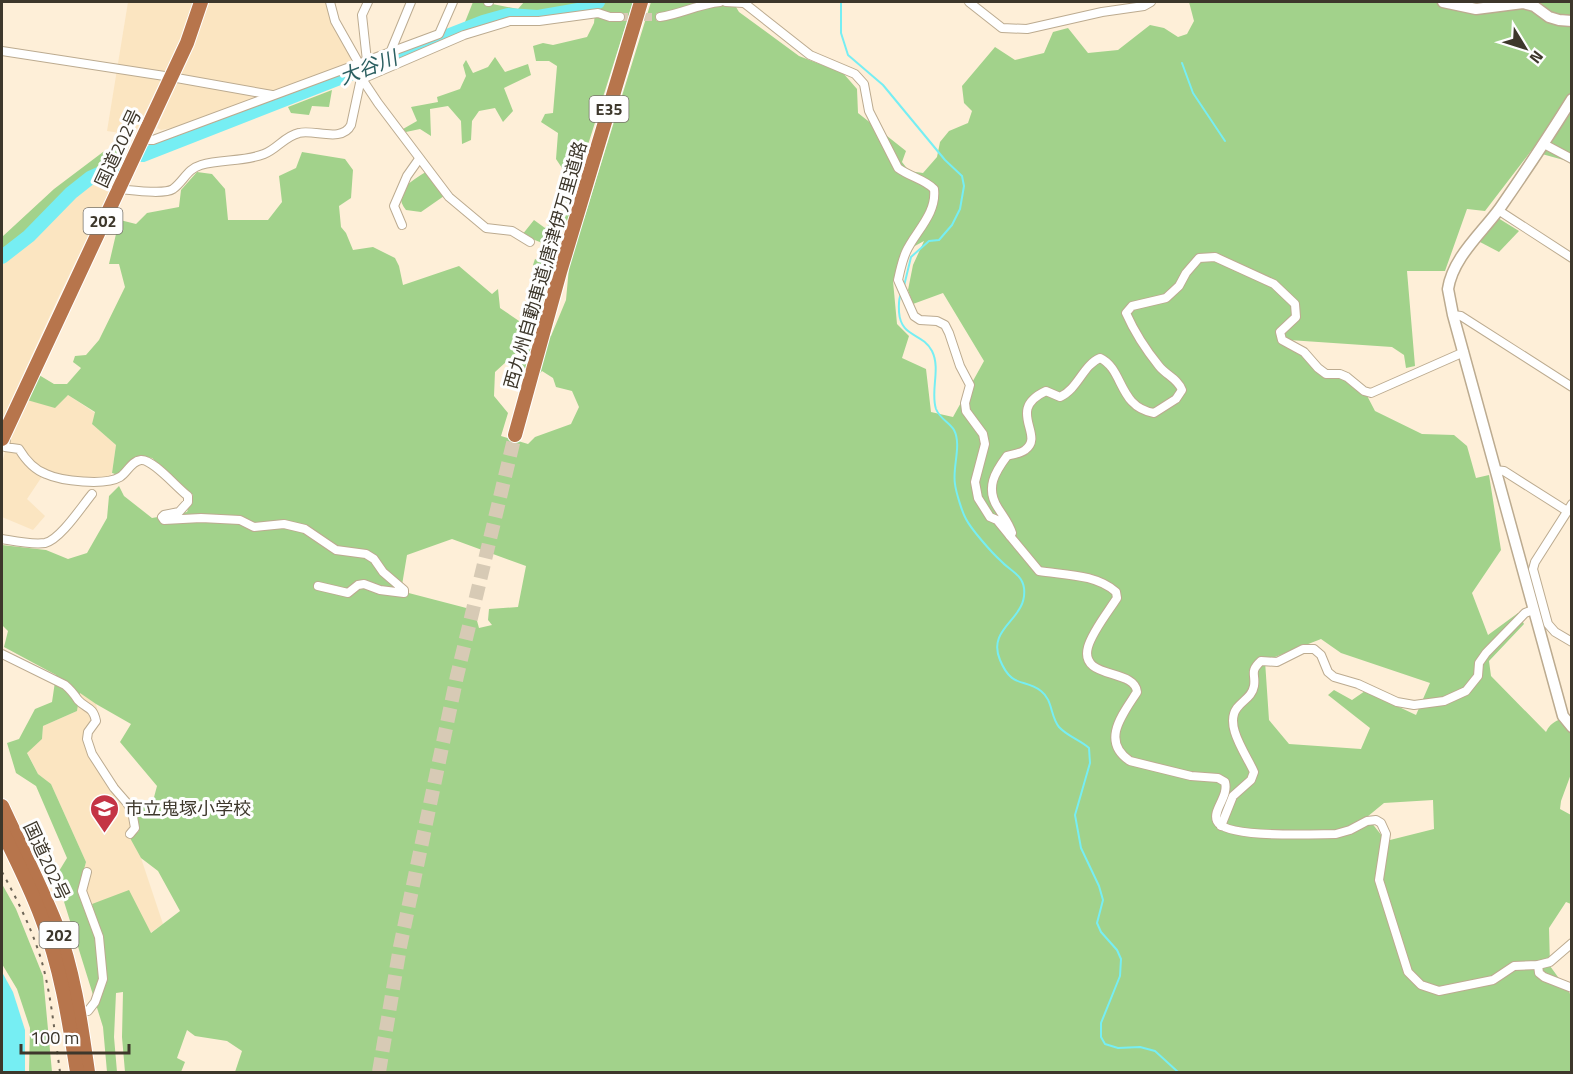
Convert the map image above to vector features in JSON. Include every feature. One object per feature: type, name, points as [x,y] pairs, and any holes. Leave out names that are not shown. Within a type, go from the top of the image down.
[{"type":"highway","name":"国道202号","points":[[2,437],[187,43],[201,2]]},
{"type":"highway","name":"西九州自動車道;唐津伊万里道路","points":[[516,435],[560,272],[641,2]]},
{"type":"highway","name":"国道202号","points":[[2,806],[56,924],[79,1014],[88,1072]]},
{"type":"highway","name":"国道202号","points":[[2,831],[42,919],[55,960],[70,1022],[77,1072]]},
{"type":"street","points":[[118,189],[167,192],[175,188],[189,171],[198,166],[256,158],[274,150],[286,139],[300,132],[329,134],[349,129],[360,83],[359,72],[357,60],[335,21],[330,2]]},
{"type":"street","points":[[368,2],[362,15],[368,61]]},
{"type":"street","points":[[390,52],[411,2]]},
{"type":"street","points":[[359,72],[368,61],[439,34],[453,2]]},
{"type":"street","points":[[660,17],[672,15],[703,3],[720,2]]},
{"type":"street","points":[[726,2],[743,2],[810,55],[855,74],[864,84],[869,111],[898,168],[928,183],[934,189],[935,197],[924,224],[906,252],[897,280],[914,316],[920,320],[937,321],[945,325],[970,386],[965,403],[966,411],[983,434],[985,444],[975,482],[978,498],[990,517],[997,520],[1039,571],[1096,580],[1107,584],[1116,592],[1117,598],[1088,645],[1087,656],[1091,665],[1132,681],[1136,686],[1137,692],[1115,732],[1117,745],[1123,756],[1130,761],[1191,776],[1218,778],[1225,782],[1227,790],[1216,814],[1217,822],[1221,826],[1240,832],[1336,834],[1350,830],[1366,821],[1376,820],[1381,823],[1386,834],[1379,880],[1408,972],[1421,985],[1439,991],[1493,980],[1514,966],[1550,962],[1572,943]]},
{"type":"street","points":[[969,2],[1002,28],[1027,29],[1102,12],[1144,6],[1151,2]]},
{"type":"street","points":[[1443,2],[1476,9],[1522,3],[1534,6],[1549,17],[1572,21]]},
{"type":"street","points":[[142,140],[153,140],[274,95],[359,72],[510,21],[539,21],[598,13],[620,17]]},
{"type":"street","points":[[2,51],[274,95]]},
{"type":"street","points":[[359,72],[419,159],[449,197],[486,228],[512,231],[530,242]]},
{"type":"street","points":[[1572,99],[1544,144],[1450,275],[1448,289],[1453,315],[1563,716],[1572,727]]},
{"type":"street","points":[[1544,144],[1572,159]]},
{"type":"street","points":[[402,225],[394,206],[407,176],[419,159]]},
{"type":"street","points":[[1498,210],[1572,258]]},
{"type":"street","points":[[1010,536],[1012,533],[1010,525],[996,505],[991,483],[995,472],[1007,456],[1024,452],[1031,444],[1032,435],[1026,417],[1027,409],[1038,395],[1046,391],[1060,397],[1067,394],[1093,361],[1100,358],[1108,361],[1127,398],[1146,411],[1154,413],[1176,399],[1182,390],[1180,384],[1161,368],[1132,326],[1126,313],[1132,306],[1167,298],[1179,286],[1186,273],[1199,258],[1215,257],[1274,285],[1295,304],[1296,317],[1280,332],[1282,340],[1304,352],[1326,374],[1340,374],[1347,377],[1364,391],[1371,393],[1464,352]]},
{"type":"street","points":[[1453,315],[1461,316],[1572,387]]},
{"type":"street","points":[[2,437],[6,439],[5,447],[19,449],[26,459],[45,474],[60,478],[89,482],[112,480],[121,477],[132,464],[140,460],[152,463],[175,487],[188,496],[188,502],[179,512],[164,514],[162,517],[165,519],[240,520],[254,527],[284,524],[305,529],[336,550],[366,554],[374,559],[383,572],[404,590],[404,593],[380,590],[363,584],[348,593],[318,586]]},
{"type":"street","points":[[1496,470],[1504,471],[1569,507],[1533,569],[1548,624],[1572,642]]},
{"type":"street","points":[[2,539],[44,543],[51,541],[92,494]]},
{"type":"street","points":[[1221,826],[1233,796],[1251,780],[1254,772],[1232,726],[1232,717],[1238,706],[1248,699],[1254,686],[1252,674],[1261,661],[1277,662],[1303,650],[1314,649],[1321,655],[1328,672],[1334,677],[1358,684],[1397,702],[1414,705],[1444,701],[1466,691],[1478,676],[1479,663],[1486,653],[1525,613],[1533,610]]},
{"type":"street","points":[[2,654],[65,685],[95,714],[96,721],[88,732],[87,739],[92,754],[132,811],[135,828],[130,834]]},
{"type":"street","points":[[87,872],[82,891],[99,937],[103,980],[95,1002],[88,1011]]},
{"type":"street","points":[[1538,965],[1539,973],[1544,977],[1572,988]]},
{"type":"shaded area","points":[[128,2],[194,2],[181,39],[134,135],[107,131]]},
{"type":"shaded area","points":[[206,2],[326,2],[332,21],[353,62],[187,125],[161,130],[157,128],[193,45]]},
{"type":"shaded area","points":[[118,174],[2,420],[2,265],[36,237],[86,187],[100,178]]},
{"type":"shaded area","points":[[68,395],[95,413],[92,424],[116,445],[112,473],[107,480],[61,476],[45,472],[27,499],[45,516],[33,530],[2,517],[2,463],[9,438],[27,400],[40,403]]},
{"type":"shaded area","name":"市立鬼塚小学校","points":[[80,692],[96,704],[100,721],[89,738],[99,759],[134,807],[139,831],[131,838],[141,858],[163,924],[150,933],[124,977],[96,940],[78,892],[86,862],[51,784],[38,774],[27,752],[42,739],[43,726],[77,711]]},
{"type":"green space","points":[[473,2],[482,2],[518,9],[463,27]]},
{"type":"green space","points":[[524,2],[593,2],[540,13],[518,9]]},
{"type":"green space","points":[[596,2],[633,2],[569,205],[561,197],[564,171],[556,159],[558,133],[541,122],[545,114],[553,113],[557,66],[549,61],[536,61],[533,46],[543,43],[553,45],[587,37],[594,23]]},
{"type":"green space","points":[[651,2],[733,2],[739,12],[799,56],[843,73],[857,89],[858,113],[906,151],[902,162],[909,171],[923,173],[937,157],[940,142],[949,131],[968,123],[972,111],[964,103],[962,86],[995,47],[1015,60],[1044,53],[1053,32],[1068,28],[1088,53],[1118,50],[1150,25],[1164,28],[1178,37],[1187,34],[1194,21],[1189,2],[1571,2],[1571,162],[1531,151],[1485,211],[1467,209],[1445,271],[1407,271],[1415,366],[1406,368],[1404,355],[1392,347],[1289,340],[1322,369],[1340,369],[1363,388],[1375,411],[1422,434],[1454,435],[1467,446],[1476,478],[1489,475],[1501,550],[1472,593],[1488,635],[1518,613],[1524,624],[1489,661],[1491,676],[1546,732],[1553,723],[1571,716],[1571,774],[1560,809],[1571,815],[1571,904],[1566,902],[1549,928],[1550,966],[1571,995],[1571,1072],[235,1072],[242,1051],[227,1041],[195,1036],[187,1030],[177,1058],[185,1062],[181,1072],[125,1072],[122,1037],[123,992],[116,993],[114,1037],[117,1072],[107,1072],[103,1027],[56,876],[67,858],[36,786],[16,773],[7,743],[19,739],[35,709],[52,702],[56,675],[4,647],[8,631],[2,625],[2,545],[46,550],[68,559],[87,553],[107,518],[109,496],[119,486],[124,496],[152,518],[187,512],[193,495],[152,458],[137,456],[118,475],[112,473],[116,445],[92,424],[95,412],[68,395],[55,408],[27,400],[39,375],[54,384],[67,384],[81,368],[73,362],[75,356],[86,355],[99,340],[125,287],[119,264],[109,264],[116,234],[111,231],[116,219],[136,224],[147,213],[179,207],[181,190],[197,172],[212,174],[225,189],[228,220],[268,220],[282,202],[279,176],[296,168],[302,152],[345,159],[353,170],[351,198],[339,206],[341,227],[353,250],[373,247],[395,258],[403,285],[459,266],[492,294],[498,289],[500,308],[519,321],[525,330],[536,323],[528,314],[542,272],[533,265],[535,259],[553,267],[537,323],[538,332],[551,336],[566,300],[569,267],[559,262],[576,233],[566,226],[550,246],[522,235],[534,220],[545,228],[569,205],[570,215],[584,219]],"holes":[[[924,241],[913,265],[908,290],[913,304],[943,293],[984,361],[953,417],[931,412],[926,369],[902,358],[909,336],[897,324],[893,281],[902,253]],[[521,348],[518,356],[526,373],[538,376],[542,371],[553,378],[556,387],[572,391],[579,407],[571,424],[535,437],[528,444],[501,436],[508,413],[494,396],[495,372]],[[452,539],[526,566],[518,607],[489,609],[488,620],[492,625],[479,628],[474,610],[401,591],[407,555]],[[1321,639],[1341,653],[1430,683],[1416,715],[1365,691],[1352,700],[1334,690],[1328,695],[1370,728],[1361,749],[1289,744],[1269,720],[1265,661]],[[80,693],[131,724],[120,742],[157,786],[153,801],[134,807],[139,831],[130,838],[141,858],[158,871],[180,911],[151,933],[129,890],[92,904],[104,949],[96,940],[78,892],[86,862],[51,784],[38,774],[27,753],[42,739],[43,726],[77,711]],[[1433,800],[1434,829],[1386,841],[1367,817],[1384,803]]]},
{"type":"green space","points":[[495,57],[505,72],[528,64],[531,75],[504,88],[513,111],[503,122],[495,108],[479,111],[472,121],[471,140],[462,144],[461,121],[448,106],[430,109],[431,136],[420,129],[406,132],[403,129],[417,121],[411,107],[438,102],[437,97],[460,89],[466,76],[463,65],[466,60],[473,73],[488,67]]},
{"type":"green space","points":[[332,90],[329,107],[312,106],[309,115],[291,113],[288,107]]},
{"type":"green space","points":[[130,144],[121,159],[87,174],[2,253],[2,237],[54,189],[103,152]]},
{"type":"green space","points":[[427,171],[444,196],[421,212],[406,210],[402,203],[402,192],[405,187]]},
{"type":"green space","points":[[1498,218],[1519,231],[1499,252],[1480,242]]},
{"type":"green space","points":[[2,884],[16,909],[43,976],[52,1072],[29,1072],[30,1028],[17,989],[2,964]]},
{"type":"water","points":[[2,972],[13,992],[25,1030],[25,1072],[2,1072]]},
{"type":"waterway","name":"大谷川","points":[[143,155],[483,22],[508,15],[538,17],[584,9],[598,2]]},
{"type":"waterway","points":[[841,2],[841,33],[848,55],[883,85],[945,160],[962,176],[964,186],[960,209],[952,225],[939,240],[929,241],[911,257],[904,286]]},
{"type":"waterway","points":[[1182,63],[1193,93],[1225,141]]},
{"type":"waterway","name":"大谷川","points":[[2,257],[29,236],[71,193],[90,178],[119,165]]},
{"type":"waterway","points":[[901,294],[899,312],[904,326],[928,345],[935,358],[934,402],[936,409],[952,427],[956,436],[955,484],[964,516],[982,541],[1023,583],[1024,599],[1020,608],[998,639],[997,649],[1000,660],[1014,679],[1041,691],[1050,703],[1059,727],[1089,748],[1090,763],[1075,815],[1081,848],[1103,900],[1097,923],[1121,959],[1120,976],[1101,1023],[1101,1037],[1105,1044],[1118,1048],[1140,1047],[1155,1051],[1178,1072]]},
{"type":"tunnel","points":[[620,17],[660,17]]},
{"type":"tunnel","points":[[379,1072],[400,947],[457,676],[515,435]]},
{"type":"railway","points":[[2,872],[25,918],[43,966],[60,1072]]},
{"type":"place","name":"市立鬼塚小学校","points":[[104,834]]}]
